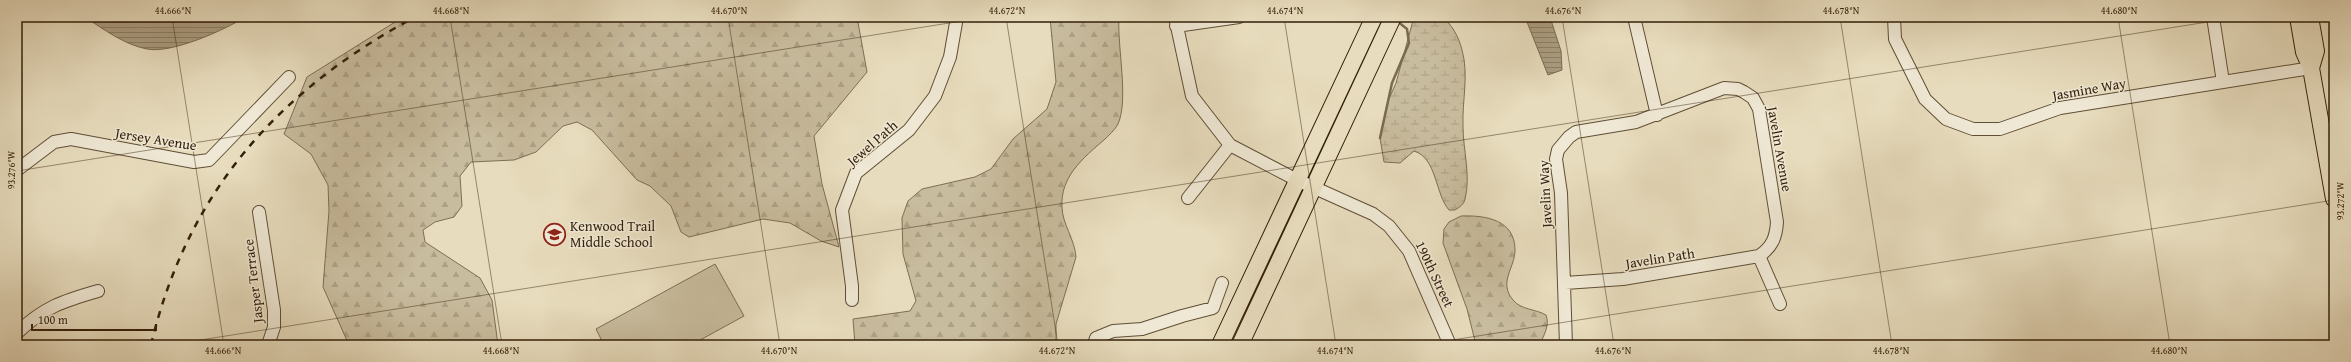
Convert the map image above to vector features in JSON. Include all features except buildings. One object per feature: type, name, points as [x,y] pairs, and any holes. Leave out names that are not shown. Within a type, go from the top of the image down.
[{"type":"main road","points":[[1220,345],[1374,17]]},
{"type":"main road","points":[[1240,345],[1313,186],[1394,17]]},
{"type":"main road","points":[[2298,17],[2304,52],[2311,68],[2329,139],[2334,199]]},
{"type":"main road","points":[[2310,17],[2316,51],[2311,68]]},
{"type":"street","name":"Jewel Path","points":[[852,300],[852,286],[842,210],[856,173],[909,130],[934,96],[950,57],[957,17]]},
{"type":"street","points":[[1188,198],[1230,145],[1192,96],[1175,22],[1239,17]]},
{"type":"street","points":[[1634,17],[1657,115]]},
{"type":"street","name":"Jasmine Way","points":[[1894,17],[1895,39],[1925,99],[1946,119],[1973,129],[2000,129],[2060,108],[2311,68]]},
{"type":"street","points":[[2213,17],[2223,82]]},
{"type":"street","name":"Jersey Avenue","points":[[17,170],[54,142],[71,139],[194,162],[209,160],[289,77]]},
{"type":"street","name":"Javelin Avenue","points":[[1657,115],[1724,88],[1738,89],[1757,103],[1761,116],[1777,222],[1773,244],[1759,256]]},
{"type":"street","name":"Javelin Way","points":[[1566,345],[1561,193],[1556,159],[1558,150],[1569,137],[1576,132],[1636,122],[1657,115]]},
{"type":"street","name":"190th Street","points":[[1230,145],[1297,180],[1373,214],[1395,232],[1409,251],[1450,345]]},
{"type":"street","name":"Jasper Terrace","points":[[259,212],[274,310],[274,327],[268,345]]},
{"type":"street","points":[[1759,256],[1780,304]]},
{"type":"street","name":"Javelin Path","points":[[1565,283],[1623,279],[1759,256]]},
{"type":"street","points":[[1094,345],[1096,338],[1113,331],[1142,329],[1213,308],[1222,283]]},
{"type":"street","points":[[17,333],[33,317],[61,301],[98,291]]},
{"type":"green space","points":[[403,17],[857,17],[867,72],[814,136],[822,184],[839,247],[821,241],[790,223],[763,219],[689,237],[681,232],[671,206],[650,186],[637,180],[592,130],[577,122],[563,126],[536,152],[514,160],[471,162],[460,176],[462,206],[454,217],[435,222],[423,230],[425,242],[480,278],[492,300],[498,345],[349,345],[323,287],[329,211],[328,185],[311,154],[284,134],[307,77]]},
{"type":"green space","points":[[1050,17],[1119,17],[1123,87],[1123,101],[1117,126],[1074,169],[1065,186],[1062,196],[1063,213],[1076,257],[1056,324],[1056,345],[855,345],[853,319],[910,311],[916,301],[903,254],[902,218],[908,201],[922,189],[975,177],[991,169],[1013,139],[1047,109],[1056,82]]},
{"type":"green space","points":[[1414,17],[1441,17],[1445,20],[1452,27],[1457,36],[1461,45],[1464,59],[1465,78],[1463,135],[1467,172],[1467,190],[1462,205],[1455,210],[1449,210],[1444,203],[1435,177],[1427,161],[1422,155],[1414,151],[1400,163],[1384,162],[1380,138],[1388,101],[1396,83]]},
{"type":"green space","points":[[1461,216],[1489,218],[1505,226],[1510,232],[1514,240],[1515,250],[1508,275],[1507,287],[1513,300],[1520,306],[1546,315],[1547,327],[1539,345],[1476,345],[1467,309],[1443,243],[1444,229],[1449,222]]},
{"type":"green space","points":[[715,264],[744,316],[691,345],[604,345],[596,329]]},
{"type":"shaded area","points":[[85,17],[245,17],[198,40],[157,50],[147,49],[131,44],[114,36]]},
{"type":"shaded area","points":[[1525,17],[1550,17],[1561,51],[1562,70],[1548,75]]},
{"type":"waterway","points":[[1380,138],[1392,83],[1409,43],[1407,29],[1397,21]]},
{"type":"railway","points":[[151,345],[167,290],[188,239],[214,193],[246,151],[281,113],[321,78],[366,46],[415,17]]},
{"type":"place","name":"Kenwood Trail Middle School","points":[[554,234]]}]
